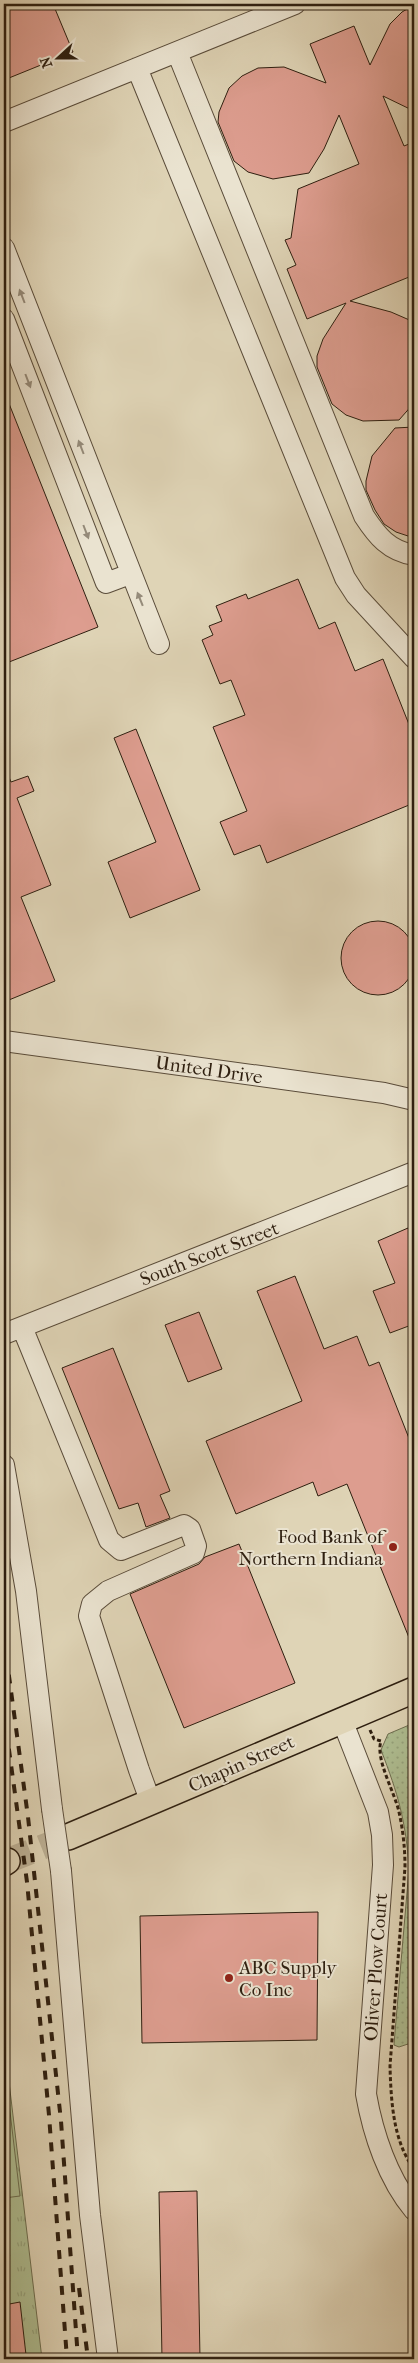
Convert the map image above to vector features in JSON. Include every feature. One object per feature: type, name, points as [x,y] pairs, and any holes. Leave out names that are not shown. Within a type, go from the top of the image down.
[{"type":"main road","name":"Chapin Street","points":[[68,1837],[152,1803],[414,1690]]},
{"type":"street","points":[[4,122],[295,4]]},
{"type":"street","points":[[177,52],[364,516],[377,537],[391,548],[414,555]]},
{"type":"street","points":[[137,68],[345,578],[356,595],[414,658]]},
{"type":"street","points":[[4,248],[159,644]]},
{"type":"street","points":[[4,319],[106,583],[130,574]]},
{"type":"street","name":"United Drive","points":[[4,1041],[384,1093],[414,1100]]},
{"type":"street","name":"South Scott Street","points":[[13,1330],[414,1172]]},
{"type":"street","points":[[13,1330],[108,1540],[121,1550],[184,1525],[190,1529],[196,1546],[194,1553],[108,1591],[92,1604],[90,1616],[136,1761],[152,1803]]},
{"type":"street","points":[[4,1464],[26,1591],[61,1871],[90,2214],[108,2359]]},
{"type":"street","name":"Oliver Plow Court","points":[[342,1720],[378,1812],[382,1835],[383,1871],[366,2094],[369,2110],[394,2181],[414,2210]]},
{"type":"green space","points":[[414,1723],[414,2042],[399,2047],[394,2045],[409,1869],[406,1836],[400,1808],[381,1750],[388,1734]]},
{"type":"green space","points":[[4,2040],[42,2359],[4,2359]]},
{"type":"green space","points":[[4,2061],[20,2196],[4,2198]]},
{"type":"building","points":[[4,4],[53,4],[73,52],[4,80]]},
{"type":"building","points":[[414,5],[414,111],[383,96],[404,146],[414,142],[414,275],[350,301],[391,312],[414,322],[414,403],[399,420],[363,421],[346,415],[332,404],[317,367],[317,356],[323,339],[346,303],[307,319],[287,269],[296,265],[285,240],[291,238],[298,189],[359,164],[339,115],[324,149],[309,173],[273,179],[248,172],[234,161],[218,122],[219,112],[229,88],[242,76],[258,68],[284,67],[326,83],[310,44],[354,26],[370,65],[390,24],[402,12]]},
{"type":"building","points":[[4,391],[98,627],[4,664]]},
{"type":"building","points":[[414,427],[414,538],[396,532],[384,524],[366,490],[366,481],[372,456],[395,428]]},
{"type":"building","points":[[298,579],[319,629],[335,622],[355,671],[383,659],[414,737],[414,803],[267,863],[260,845],[234,855],[220,822],[247,811],[213,727],[245,715],[231,680],[220,684],[202,640],[213,635],[209,626],[222,621],[216,606],[246,594],[248,599]]},
{"type":"building","points":[[136,729],[200,890],[130,918],[108,862],[156,842],[114,738]]},
{"type":"building","points":[[4,765],[11,782],[28,776],[34,791],[17,798],[51,885],[21,897],[55,981],[4,1002]]},
{"type":"building","points":[[371,921],[385,921],[399,927],[409,937],[415,951],[413,972],[399,989],[385,995],[371,995],[357,989],[347,979],[341,965],[341,951],[347,937],[357,927]]},
{"type":"building","points":[[408,1228],[414,1246],[414,1324],[390,1333],[373,1291],[395,1283],[378,1241]]},
{"type":"building","points":[[295,1276],[324,1349],[357,1336],[369,1366],[379,1362],[414,1451],[414,1650],[347,1484],[318,1496],[313,1482],[236,1514],[206,1441],[302,1401],[257,1291]]},
{"type":"building","points":[[199,1312],[222,1369],[188,1382],[165,1325]]},
{"type":"building","points":[[113,1348],[170,1491],[160,1495],[170,1518],[146,1527],[138,1503],[119,1509],[62,1368]]},
{"type":"building","points":[[239,1544],[295,1683],[184,1728],[130,1594],[199,1564],[205,1557]]},
{"type":"building","name":"ABC Supply Co Inc","points":[[318,1912],[317,2040],[142,2043],[140,1916]]},
{"type":"building","points":[[197,2191],[200,2359],[162,2359],[159,2192]]},
{"type":"building","points":[[20,2302],[26,2355],[4,2358],[4,2305]]},
{"type":"tunnel","points":[[7,1861],[68,1837]]},
{"type":"railway","points":[[4,1639],[28,1817],[61,2121],[78,2359]]},
{"type":"railway","points":[[4,1713],[27,1882],[49,2115],[67,2359]]},
{"type":"railway","points":[[79,2288],[88,2359]]},
{"type":"place","name":"Food Bank of Northern Indiana","points":[[393,1547]]},
{"type":"place","name":"ABC Supply Co Inc","points":[[229,1978]]}]
